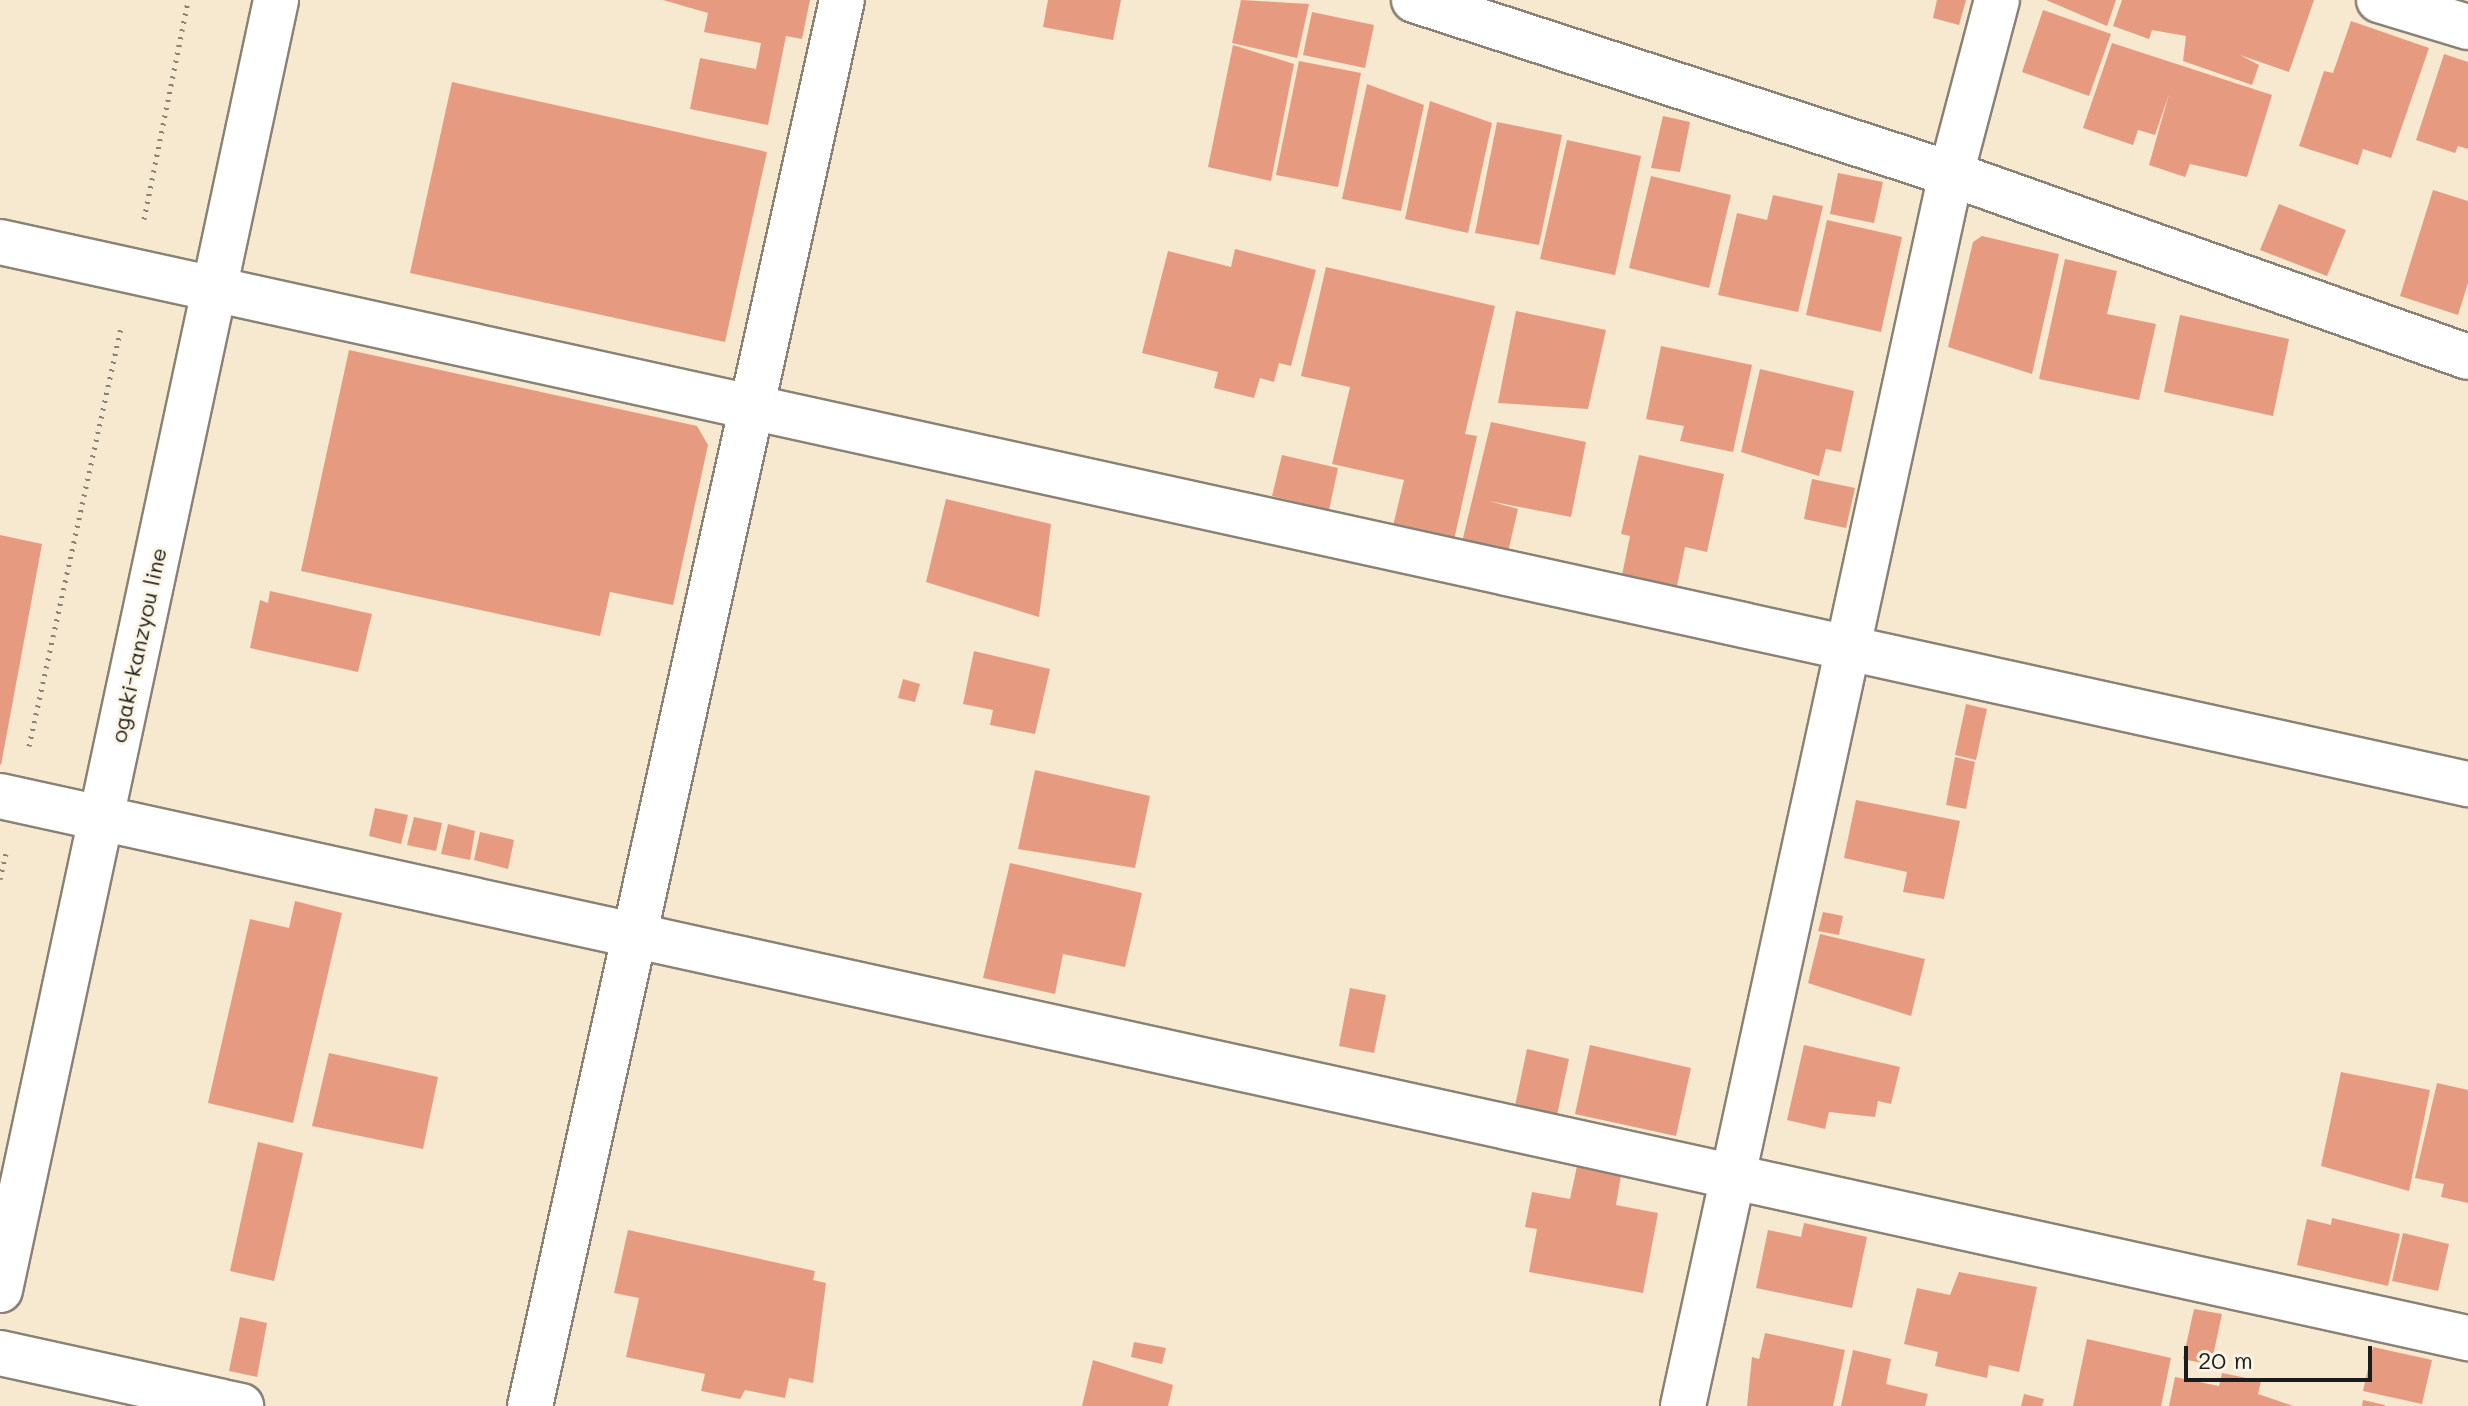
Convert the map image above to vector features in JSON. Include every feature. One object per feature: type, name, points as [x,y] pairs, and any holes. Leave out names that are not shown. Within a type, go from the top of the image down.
[{"type":"street","name":"ogaki-kanzyou line","points":[[0,1290],[276,0]]},
{"type":"street","points":[[530,1406],[754,408],[842,0]]},
{"type":"street","points":[[1414,0],[1951,174],[2468,357]]},
{"type":"street","points":[[1683,1406],[1951,174],[1997,0]]},
{"type":"street","points":[[2379,0],[2468,27]]},
{"type":"street","points":[[0,242],[2468,784]]},
{"type":"street","points":[[9,798],[2468,1338]]},
{"type":"street","points":[[0,1353],[241,1406]]},
{"type":"path","points":[[0,879],[9,798],[133,272],[188,0]]},
{"type":"building","points":[[663,0],[810,0],[802,39],[786,36],[768,125],[690,109],[700,58],[756,69],[761,43],[704,32],[708,13]]},
{"type":"building","points":[[1048,0],[1121,0],[1113,40],[1043,27]]},
{"type":"building","points":[[1241,0],[1309,4],[1297,58],[1232,43]]},
{"type":"building","points":[[1937,0],[1966,0],[1959,25],[1933,18]]},
{"type":"building","points":[[2046,0],[2116,0],[2107,26]]},
{"type":"building","points":[[2122,0],[2314,0],[2289,72],[2240,55],[2259,65],[2252,85],[2183,61],[2186,36],[2152,30],[2149,39],[2113,26]]},
{"type":"building","points":[[2043,10],[2111,34],[2089,96],[2022,72]]},
{"type":"building","points":[[1312,12],[1374,25],[1365,68],[1303,55]]},
{"type":"building","points":[[2351,21],[2429,48],[2391,158],[2363,149],[2358,165],[2299,146],[2324,71],[2333,73]]},
{"type":"building","points":[[2112,43],[2272,95],[2247,177],[2190,164],[2185,177],[2149,165],[2169,94],[2155,135],[2138,130],[2133,145],[2083,128]]},
{"type":"building","points":[[1233,45],[1294,64],[1271,181],[1208,167]]},
{"type":"building","points":[[2444,54],[2468,62],[2468,149],[2458,146],[2455,153],[2416,140]]},
{"type":"building","points":[[1299,61],[1361,73],[1338,187],[1276,175]]},
{"type":"building","points":[[452,82],[767,152],[725,342],[410,273]]},
{"type":"building","points":[[1367,84],[1424,105],[1401,211],[1342,199]]},
{"type":"building","points":[[1430,101],[1492,123],[1468,233],[1405,219]]},
{"type":"building","points":[[1663,116],[1690,122],[1680,172],[1651,168]]},
{"type":"building","points":[[1497,122],[1562,135],[1539,245],[1475,233]]},
{"type":"building","points":[[1567,140],[1641,156],[1615,275],[1540,259]]},
{"type":"building","points":[[1838,173],[1883,182],[1874,223],[1830,214]]},
{"type":"building","points":[[1651,176],[1731,195],[1709,288],[1629,268]]},
{"type":"building","points":[[2433,190],[2468,201],[2468,283],[2458,315],[2400,296]]},
{"type":"building","points":[[1773,195],[1823,206],[1798,312],[1718,295],[1737,213],[1767,220]]},
{"type":"building","points":[[2279,204],[2346,230],[2327,276],[2260,250]]},
{"type":"building","points":[[1827,220],[1902,237],[1881,332],[1806,315]]},
{"type":"building","points":[[1982,236],[2059,254],[2032,374],[1948,347],[1973,242]]},
{"type":"building","points":[[1235,249],[1316,270],[1291,366],[1279,363],[1274,382],[1260,378],[1254,398],[1214,388],[1218,372],[1142,353],[1168,251],[1231,267]]},
{"type":"building","points":[[2065,259],[2117,271],[2107,314],[2156,324],[2139,400],[2039,379]]},
{"type":"building","points":[[1326,267],[1495,306],[1465,434],[1477,436],[1454,540],[1393,526],[1404,480],[1332,464],[1350,387],[1301,376]]},
{"type":"building","points":[[1516,311],[1606,330],[1588,409],[1498,403]]},
{"type":"building","points":[[2180,315],[2289,339],[2273,416],[2164,392]]},
{"type":"building","points":[[1661,346],[1752,365],[1733,452],[1680,441],[1684,426],[1646,419]]},
{"type":"building","points":[[349,350],[697,426],[708,445],[673,605],[610,592],[600,636],[301,571]]},
{"type":"building","points":[[1760,369],[1854,391],[1841,452],[1826,449],[1819,476],[1741,452]]},
{"type":"building","points":[[1491,422],[1586,442],[1571,517],[1489,501],[1518,509],[1508,552],[1462,542]]},
{"type":"building","points":[[1282,455],[1338,468],[1329,510],[1272,496]]},
{"type":"building","points":[[1639,455],[1724,474],[1707,552],[1685,547],[1677,586],[1622,575],[1630,536],[1621,534]]},
{"type":"building","points":[[1812,479],[1855,488],[1846,528],[1804,519]]},
{"type":"building","points":[[946,499],[1051,524],[1039,617],[926,582]]},
{"type":"building","points":[[0,535],[42,544],[1,765],[0,764]]},
{"type":"building","points":[[270,591],[372,614],[358,672],[250,648],[260,600],[268,603]]},
{"type":"building","points":[[974,651],[1050,669],[1035,734],[990,725],[993,710],[963,704]]},
{"type":"building","points":[[903,679],[920,684],[915,702],[898,698]]},
{"type":"building","points":[[1966,704],[1987,709],[1976,760],[1955,755]]},
{"type":"building","points":[[1955,757],[1975,762],[1966,809],[1946,805]]},
{"type":"building","points":[[1035,770],[1150,796],[1135,868],[1018,849]]},
{"type":"building","points":[[1856,800],[1960,821],[1944,899],[1903,892],[1907,872],[1844,858]]},
{"type":"building","points":[[375,808],[408,815],[401,844],[369,836]]},
{"type":"building","points":[[414,817],[442,823],[436,851],[407,845]]},
{"type":"building","points":[[448,824],[475,831],[470,860],[441,854]]},
{"type":"building","points":[[480,832],[514,840],[508,869],[474,860]]},
{"type":"building","points":[[1010,863],[1142,893],[1125,967],[1063,954],[1055,994],[983,978]]},
{"type":"building","points":[[295,901],[342,913],[293,1123],[208,1103],[250,919],[289,928]]},
{"type":"building","points":[[1823,912],[1843,916],[1839,935],[1818,931]]},
{"type":"building","points":[[1820,934],[1925,959],[1911,1016],[1808,983]]},
{"type":"building","points":[[1350,988],[1386,995],[1374,1053],[1339,1046]]},
{"type":"building","points":[[1590,1045],[1691,1068],[1676,1136],[1575,1114]]},
{"type":"building","points":[[1804,1045],[1900,1067],[1891,1104],[1878,1101],[1875,1117],[1829,1112],[1825,1129],[1787,1120]]},
{"type":"building","points":[[1527,1049],[1569,1059],[1557,1115],[1515,1106]]},
{"type":"building","points":[[329,1053],[438,1077],[423,1149],[312,1126]]},
{"type":"building","points":[[2341,1072],[2430,1090],[2409,1191],[2321,1166]]},
{"type":"building","points":[[2437,1083],[2468,1090],[2468,1203],[2441,1197],[2444,1184],[2415,1178]]},
{"type":"building","points":[[258,1142],[303,1153],[274,1281],[230,1271]]},
{"type":"building","points":[[1577,1166],[1621,1175],[1616,1205],[1658,1213],[1643,1293],[1529,1272],[1537,1229],[1525,1227],[1532,1192],[1570,1199]]},
{"type":"building","points":[[2332,1218],[2400,1234],[2388,1286],[2297,1265],[2307,1219],[2331,1225]]},
{"type":"building","points":[[1804,1223],[1867,1237],[1852,1308],[1756,1288],[1768,1230],[1801,1237]]},
{"type":"building","points":[[628,1230],[815,1271],[813,1280],[826,1283],[813,1383],[789,1378],[785,1398],[745,1390],[740,1399],[701,1391],[705,1374],[626,1357],[639,1298],[614,1293]]},
{"type":"building","points":[[2403,1233],[2449,1244],[2438,1291],[2392,1281]]},
{"type":"building","points":[[1959,1272],[2037,1287],[2019,1372],[1989,1365],[1987,1378],[1935,1366],[1938,1352],[1904,1344],[1917,1288],[1950,1295]]},
{"type":"building","points":[[2194,1309],[2222,1314],[2211,1365],[2183,1359]]},
{"type":"building","points":[[240,1317],[267,1323],[257,1377],[229,1371]]},
{"type":"building","points":[[1765,1333],[1845,1350],[1833,1406],[1747,1406],[1752,1357],[1759,1359]]},
{"type":"building","points":[[2087,1339],[2171,1358],[2161,1406],[2073,1406]]},
{"type":"building","points":[[1134,1342],[1166,1348],[1162,1364],[1131,1357]]},
{"type":"building","points":[[2373,1347],[2432,1360],[2422,1404],[2363,1391]]},
{"type":"building","points":[[1853,1350],[1891,1359],[1886,1384],[1928,1394],[1925,1406],[1841,1406]]},
{"type":"building","points":[[1093,1360],[1173,1385],[1168,1406],[1082,1406]]},
{"type":"building","points":[[2222,1373],[2261,1381],[2258,1394],[2293,1406],[2169,1406],[2175,1377],[2219,1386]]},
{"type":"building","points":[[2024,1394],[2044,1399],[2042,1406],[2021,1406]]},
{"type":"building","points":[[2363,1400],[2385,1405],[2385,1406],[2362,1406]]}]
